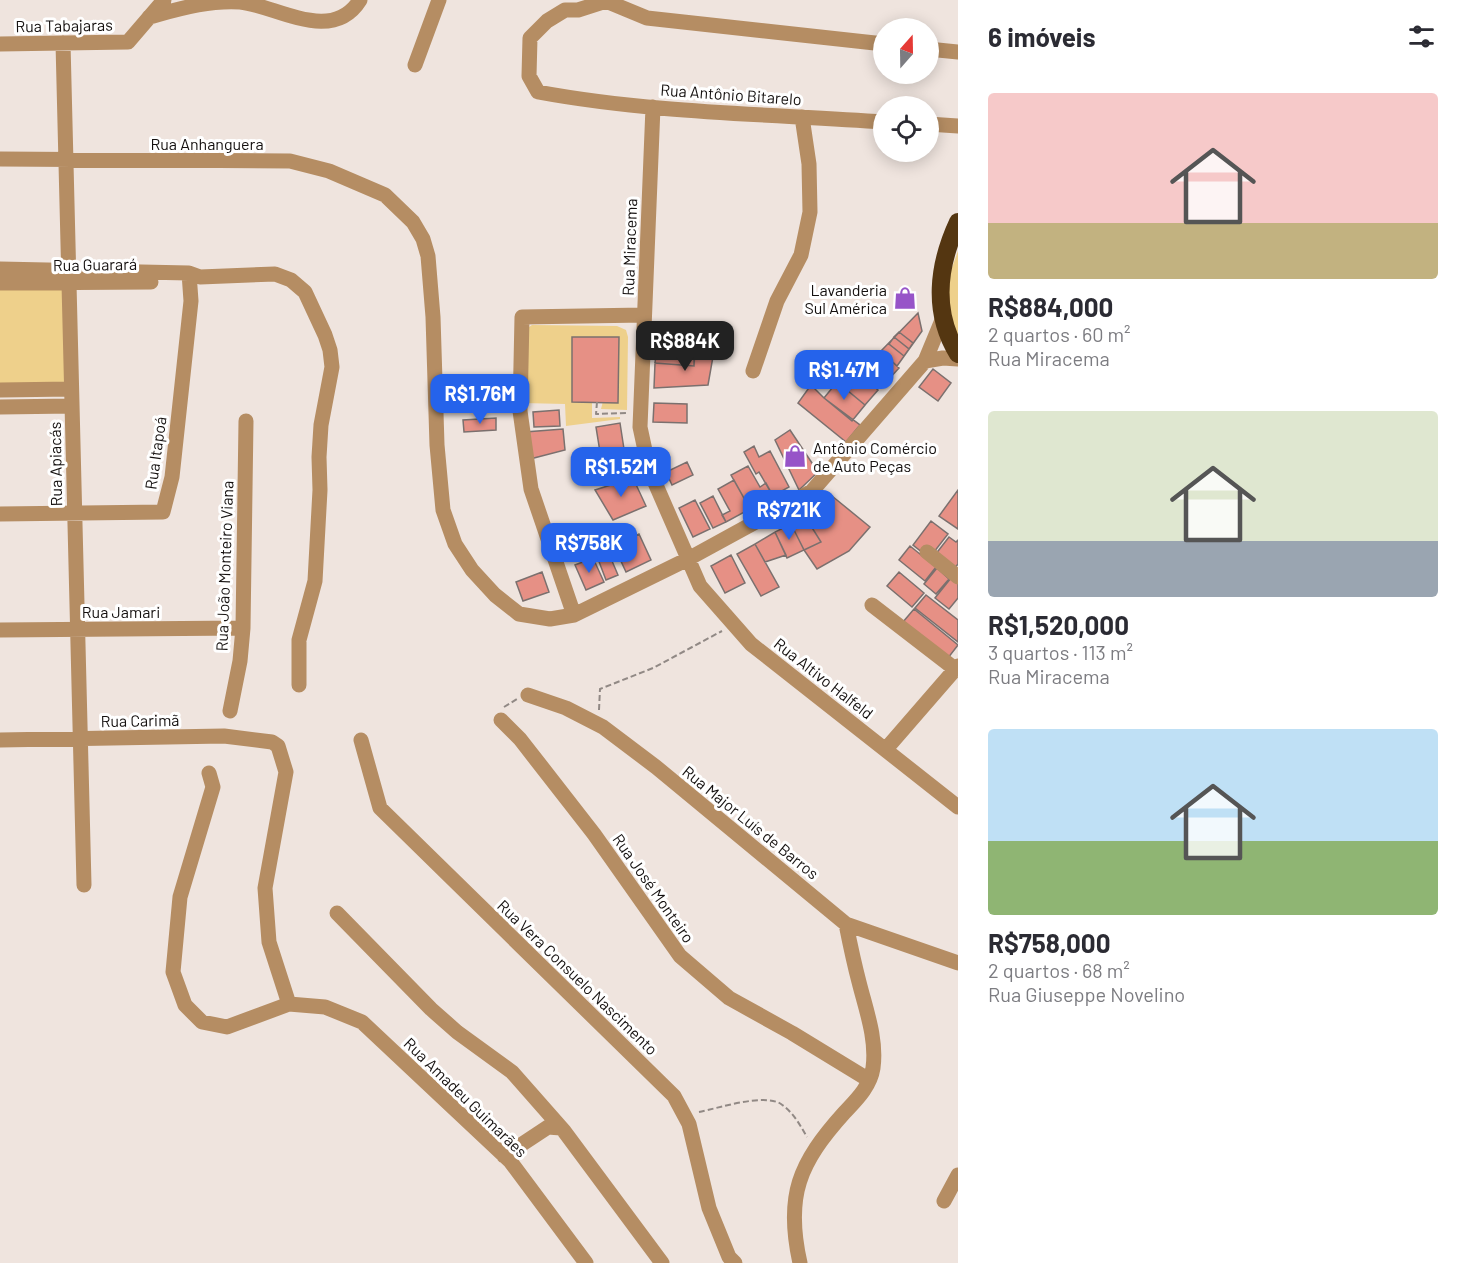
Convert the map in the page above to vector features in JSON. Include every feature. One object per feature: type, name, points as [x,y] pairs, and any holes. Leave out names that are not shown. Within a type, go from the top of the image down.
[{"type":"highway","points":[[958,222],[948,243],[943,266],[942,320],[958,354]]},
{"type":"street","points":[[149,17],[164,0]]},
{"type":"street","points":[[149,17],[200,3],[242,2],[282,15],[308,20],[323,20],[338,17],[356,6],[360,0]]},
{"type":"street","points":[[415,65],[439,0]]},
{"type":"street","points":[[607,1],[624,3],[647,18],[873,43]]},
{"type":"street","name":"Rua Antônio Bitarelo","points":[[607,1],[578,10],[565,10],[547,21],[530,38],[529,76],[538,92],[577,99],[653,107],[873,121]]},
{"type":"street","name":"Rua Tabajaras","points":[[0,44],[128,42],[149,17]]},
{"type":"street","name":"Rua Apiacás","points":[[63,43],[84,885]]},
{"type":"street","points":[[939,50],[958,52]]},
{"type":"street","name":"Rua Miracema","points":[[653,107],[640,427],[649,470],[688,559]]},
{"type":"street","points":[[753,371],[777,301],[801,255],[810,212],[809,164],[802,117]]},
{"type":"street","points":[[939,125],[958,126]]},
{"type":"street","name":"Rua Anhanguera","points":[[0,159],[290,161],[310,164],[385,195],[403,210],[423,239],[428,256],[434,317],[440,478],[443,510],[455,544],[472,570],[495,594],[519,614],[550,619],[574,615]]},
{"type":"street","name":"Rua Guarará","points":[[0,269],[68,277]]},
{"type":"street","name":"Rua Guarará","points":[[0,283],[68,277],[193,278],[275,274],[291,280],[305,292],[325,334],[332,367],[321,426],[315,581],[307,603],[299,639],[299,685]]},
{"type":"street","name":"Rua Itapoá","points":[[0,514],[163,512],[172,477],[193,278]]},
{"type":"street","points":[[644,315],[522,317],[520,411],[531,489],[574,615],[688,559],[812,491],[925,361],[942,320]]},
{"type":"street","points":[[925,361],[944,357],[958,359]]},
{"type":"street","points":[[0,390],[71,389]]},
{"type":"street","points":[[0,407],[72,406]]},
{"type":"street","name":"Rua João Monteiro Viana","points":[[230,711],[240,661],[243,628],[246,421]]},
{"type":"street","points":[[927,552],[958,577]]},
{"type":"street","name":"Rua Altivo Halfeld","points":[[688,559],[700,586],[752,644],[958,807]]},
{"type":"street","points":[[872,605],[957,667],[886,749]]},
{"type":"street","name":"Rua Jamari","points":[[0,630],[243,628]]},
{"type":"street","name":"Rua Major Luís de Barros","points":[[528,695],[566,708],[603,727],[656,767],[846,924],[958,963]]},
{"type":"street","name":"Rua José Monteiro","points":[[501,720],[520,739],[594,834],[680,956],[729,998],[869,1080]]},
{"type":"street","name":"Rua Carimã","points":[[0,740],[224,736],[272,742],[278,747],[286,772],[265,888],[269,942],[289,1004]]},
{"type":"street","name":"Rua Vera Consuelo Nascimento","points":[[361,740],[380,808],[674,1096],[689,1124],[709,1208],[731,1261]]},
{"type":"street","name":"Rua Amadeu Guimarães","points":[[209,773],[213,788],[180,897],[173,972],[185,1005],[202,1022],[227,1027],[289,1004],[325,1007],[362,1022],[504,1156],[586,1263]]},
{"type":"street","points":[[337,913],[430,1009],[512,1072],[561,1128],[662,1263]]},
{"type":"street","points":[[800,1263],[796,1242],[795,1207],[799,1180],[806,1163],[815,1150],[864,1092],[873,1069],[874,1043],[846,924]]},
{"type":"street","points":[[504,1156],[548,1127],[561,1128]]},
{"type":"street","points":[[944,1201],[958,1174]]},
{"type":"path","points":[[597,402],[596,414],[621,414]]},
{"type":"path","points":[[603,727],[598,704],[600,689],[663,663],[734,624]]},
{"type":"path","points":[[501,720],[499,713],[503,707],[528,695]]},
{"type":"path","points":[[684,1115],[764,1099],[780,1103],[794,1116],[815,1150]]},
{"type":"shaded area","points":[[958,251],[958,337],[954,333],[946,284]]},
{"type":"shaded area","points":[[0,286],[66,286],[67,386],[0,385]]},
{"type":"shaded area","points":[[532,325],[617,326],[626,330],[628,337],[627,410],[601,409],[619,338],[572,337],[572,402],[592,402],[592,418],[620,417],[620,419],[566,426],[565,404],[522,403],[526,329]]},
{"type":"building","points":[[918,313],[922,331],[897,366],[881,351]]},
{"type":"building","points":[[659,329],[694,330],[694,366],[655,363]]},
{"type":"building","points":[[899,332],[913,343],[909,349],[894,337]]},
{"type":"building","points":[[572,337],[619,337],[618,403],[572,402]]},
{"type":"building","points":[[894,337],[909,349],[904,356],[889,344]]},
{"type":"building","points":[[695,350],[714,351],[708,385],[654,388],[655,363],[694,366]]},
{"type":"building","points":[[886,356],[899,368],[888,380],[875,369]]},
{"type":"building","points":[[933,369],[951,383],[938,401],[919,387]]},
{"type":"building","points":[[854,370],[878,390],[865,405],[841,385]]},
{"type":"building","points":[[837,382],[865,405],[852,421],[824,398]]},
{"type":"building","points":[[811,385],[824,398],[860,425],[846,442],[798,403]]},
{"type":"building","points":[[654,403],[687,404],[687,423],[653,422]]},
{"type":"building","points":[[559,410],[560,426],[534,427],[533,412]]},
{"type":"building","points":[[496,418],[496,430],[464,432],[463,420]]},
{"type":"building","points":[[620,423],[624,449],[600,452],[596,427]]},
{"type":"building","points":[[563,429],[565,450],[530,459],[525,432]]},
{"type":"building","name":"Antônio Comércio de Auto Peças","points":[[790,430],[818,472],[799,490],[775,440]]},
{"type":"building","points":[[754,446],[759,457],[770,451],[789,487],[773,496],[759,472],[756,474],[744,452]]},
{"type":"building","points":[[623,456],[627,474],[603,479],[600,461]]},
{"type":"building","points":[[687,462],[693,475],[672,485],[666,472]]},
{"type":"building","points":[[748,466],[760,487],[766,483],[773,496],[750,509],[731,475]]},
{"type":"building","points":[[633,478],[646,506],[613,520],[595,490]]},
{"type":"building","points":[[734,480],[750,509],[726,522],[722,515],[730,511],[718,489]]},
{"type":"building","points":[[958,490],[958,529],[939,516]]},
{"type":"building","points":[[713,496],[726,522],[713,528],[700,503]]},
{"type":"building","points":[[832,496],[870,527],[849,551],[817,569],[804,550],[821,542],[806,518]]},
{"type":"building","points":[[695,500],[710,529],[693,537],[679,508]]},
{"type":"building","points":[[806,518],[821,542],[804,550],[791,524]]},
{"type":"building","points":[[931,521],[948,534],[934,552],[923,553],[913,545]]},
{"type":"building","points":[[791,524],[804,550],[787,558],[775,532]]},
{"type":"building","points":[[775,532],[786,555],[765,562],[755,544]]},
{"type":"building","points":[[639,534],[651,560],[626,572],[614,546]]},
{"type":"building","points":[[949,537],[956,542],[958,540],[958,564],[953,570],[935,555]]},
{"type":"building","points":[[755,544],[779,587],[761,596],[737,554]]},
{"type":"building","points":[[910,546],[936,567],[925,581],[899,560]]},
{"type":"building","points":[[609,554],[618,575],[606,580],[598,559]]},
{"type":"building","points":[[731,555],[745,583],[725,593],[711,566]]},
{"type":"building","points":[[593,558],[604,582],[586,590],[575,565]]},
{"type":"building","points":[[937,568],[949,579],[936,594],[924,584]]},
{"type":"building","points":[[542,572],[549,592],[523,601],[516,582]]},
{"type":"building","points":[[899,572],[924,593],[912,607],[887,586]]},
{"type":"building","points":[[951,578],[958,583],[958,598],[949,609],[935,598]]},
{"type":"building","points":[[926,595],[958,620],[958,642],[915,608]]},
{"type":"building","points":[[914,609],[958,645],[948,658],[903,622]]},
{"type":"place","name":"Lavanderia Sul América","points":[[905,298]]},
{"type":"place","name":"Antônio Comércio de Auto Peças","points":[[795,456]]}]
